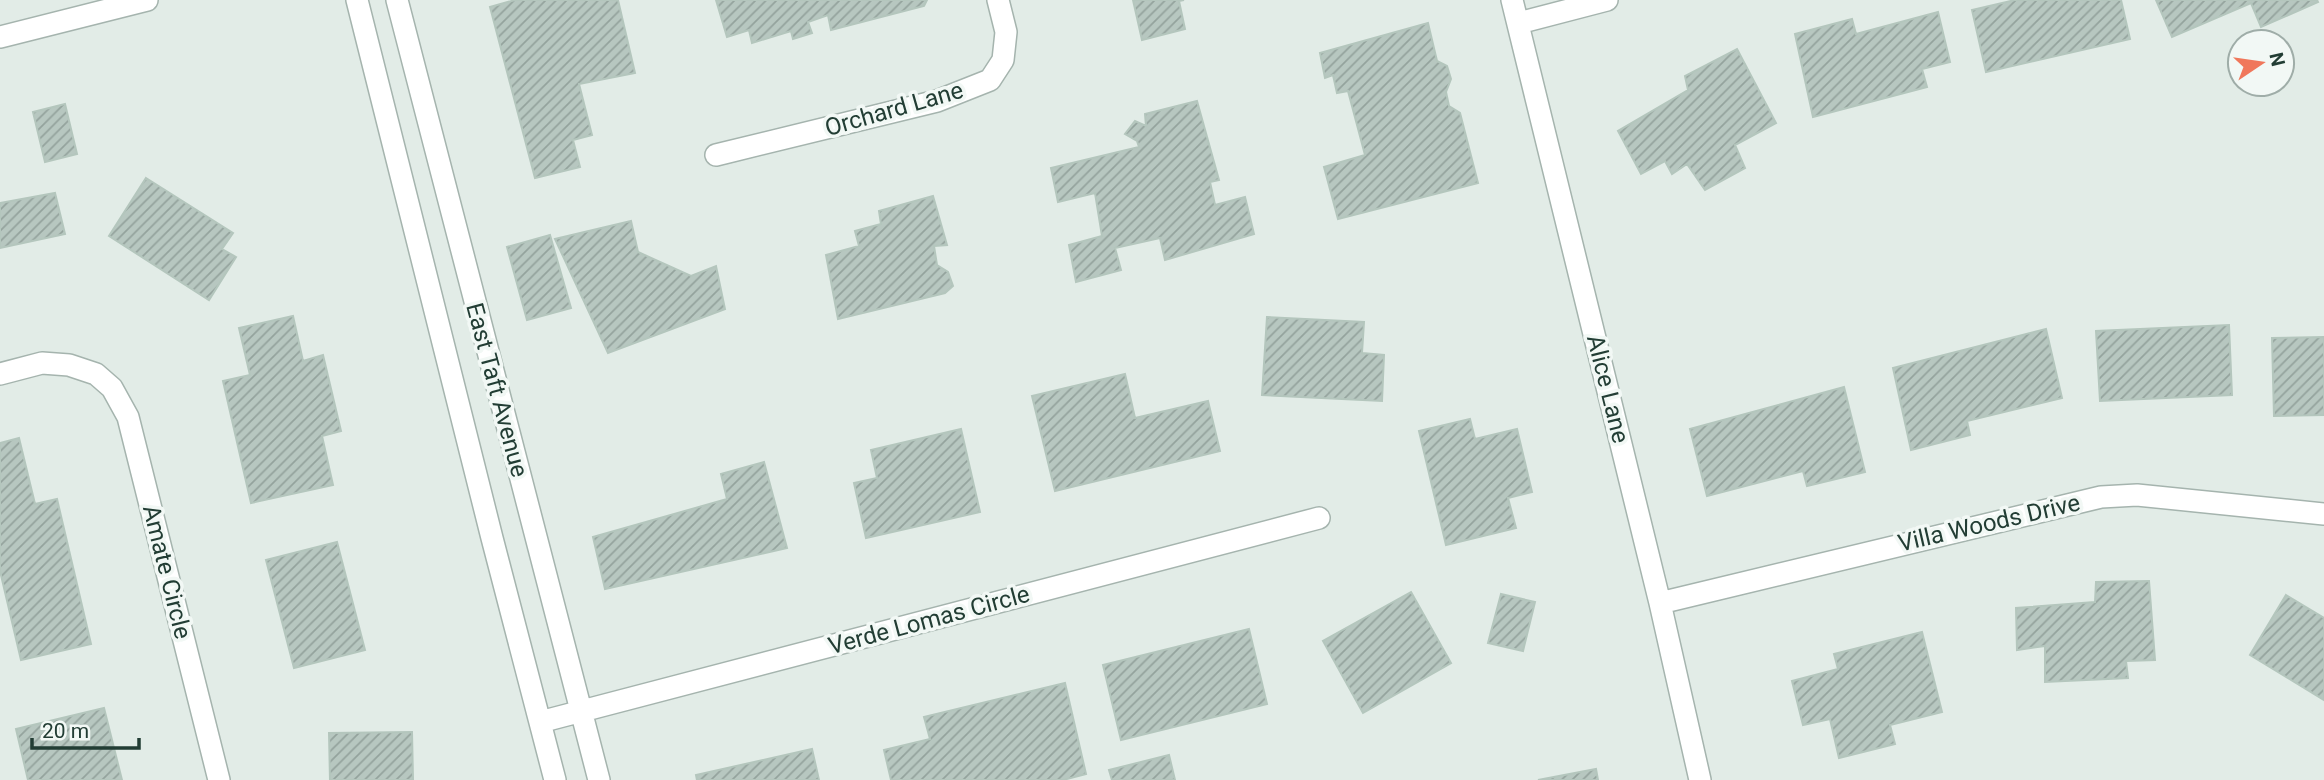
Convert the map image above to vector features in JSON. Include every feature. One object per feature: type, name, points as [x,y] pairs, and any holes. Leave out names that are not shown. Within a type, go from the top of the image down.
[{"type":"street","points":[[0,37],[147,0]]},
{"type":"street","name":"East Taft Avenue","points":[[357,0],[555,780]]},
{"type":"street","name":"East Taft Avenue","points":[[397,0],[599,780]]},
{"type":"street","name":"Orchard Lane","points":[[716,155],[937,101],[990,80],[1003,60],[1006,32],[998,0]]},
{"type":"street","name":"Alice Lane","points":[[1512,0],[1660,603],[1700,780]]},
{"type":"street","points":[[1519,23],[1608,0]]},
{"type":"street","name":"Amate Circle","points":[[0,374],[42,363],[69,365],[96,374],[112,388],[128,417],[219,780]]},
{"type":"street","name":"Villa Woods Drive","points":[[1660,603],[2101,497],[2137,495],[2324,514]]},
{"type":"street","name":"Verde Lomas Circle","points":[[540,722],[1319,518]]},
{"type":"building","points":[[515,0],[618,0],[635,73],[579,84],[592,135],[573,140],[580,167],[535,178],[490,7]]},
{"type":"building","points":[[716,0],[927,0],[924,6],[831,30],[828,15],[808,22],[812,33],[793,39],[791,31],[752,43],[749,30],[727,37]]},
{"type":"building","points":[[1133,0],[1184,0],[1179,1],[1185,29],[1142,40]]},
{"type":"building","points":[[2015,0],[2121,0],[2130,39],[1986,72],[1972,10]]},
{"type":"building","points":[[2156,0],[2318,2],[2261,27],[2251,3],[2172,37]]},
{"type":"building","points":[[1938,12],[1950,62],[1922,69],[1927,87],[1813,117],[1795,34],[1852,19],[1856,34]]},
{"type":"building","points":[[1428,23],[1437,61],[1447,66],[1451,79],[1446,92],[1449,106],[1460,113],[1478,183],[1338,219],[1324,167],[1365,155],[1348,91],[1337,93],[1333,75],[1325,78],[1320,53]]},
{"type":"building","points":[[1737,49],[1776,123],[1735,145],[1745,168],[1705,190],[1687,164],[1672,174],[1665,161],[1641,174],[1618,131],[1688,90],[1685,76]]},
{"type":"building","points":[[1197,101],[1219,180],[1210,182],[1215,205],[1245,197],[1254,234],[1165,260],[1160,238],[1115,248],[1121,270],[1076,282],[1069,245],[1102,236],[1095,193],[1058,202],[1051,168],[1139,147],[1137,141],[1125,134],[1135,121],[1146,126],[1145,114]]},
{"type":"building","points":[[65,104],[77,154],[45,162],[33,112]]},
{"type":"building","points":[[146,178],[233,233],[222,249],[236,257],[209,300],[109,236]]},
{"type":"building","points":[[55,193],[65,234],[0,248],[0,203]]},
{"type":"building","points":[[933,196],[947,245],[934,246],[937,265],[948,272],[953,286],[945,293],[838,319],[826,255],[859,246],[855,231],[881,224],[879,211]]},
{"type":"building","points":[[631,221],[638,252],[691,276],[716,266],[725,309],[608,353],[555,239]]},
{"type":"building","points":[[550,235],[571,308],[527,320],[507,247]]},
{"type":"building","points":[[293,316],[303,361],[323,355],[341,431],[322,436],[333,485],[251,503],[223,381],[250,375],[239,328]]},
{"type":"building","points":[[1267,317],[1364,322],[1362,353],[1384,355],[1382,401],[1262,395]]},
{"type":"building","points":[[2229,325],[2232,395],[2100,401],[2096,331]]},
{"type":"building","points":[[2046,329],[2062,398],[1967,421],[1970,435],[1911,450],[1893,368]]},
{"type":"building","points":[[2324,337],[2324,415],[2274,416],[2272,338]]},
{"type":"building","points":[[1125,374],[1135,418],[1208,401],[1220,451],[1055,491],[1032,396]]},
{"type":"building","points":[[1844,387],[1865,472],[1807,486],[1803,471],[1707,496],[1690,429]]},
{"type":"building","points":[[1470,419],[1475,439],[1517,429],[1532,492],[1508,498],[1516,528],[1446,545],[1419,431]]},
{"type":"building","points":[[961,429],[980,512],[866,538],[854,483],[877,478],[871,450]]},
{"type":"building","points":[[19,438],[35,504],[57,499],[91,644],[21,660],[0,571],[0,443]]},
{"type":"building","points":[[764,462],[787,548],[605,589],[593,537],[727,499],[721,474]]},
{"type":"building","points":[[337,542],[365,650],[294,668],[266,560]]},
{"type":"building","points":[[2149,581],[2155,660],[2126,661],[2128,678],[2045,682],[2045,646],[2017,650],[2016,608],[2095,602],[2096,582]]},
{"type":"building","points":[[1411,592],[1451,663],[1363,713],[1323,641]]},
{"type":"building","points":[[1501,594],[1535,602],[1523,651],[1488,643]]},
{"type":"building","points":[[2286,595],[2324,618],[2324,700],[2250,655]]},
{"type":"building","points":[[1249,629],[1267,704],[1121,740],[1103,665]]},
{"type":"building","points":[[1922,632],[1942,712],[1890,725],[1895,744],[1839,758],[1830,719],[1803,725],[1792,681],[1838,669],[1834,654]]},
{"type":"building","points":[[1065,683],[1086,774],[1063,780],[891,780],[884,750],[930,739],[924,717]]},
{"type":"building","points":[[104,708],[122,780],[28,780],[16,729]]},
{"type":"building","points":[[412,732],[413,780],[330,780],[329,733]]},
{"type":"building","points":[[812,749],[819,780],[697,780],[696,775]]},
{"type":"building","points":[[1169,755],[1175,780],[1112,780],[1109,770]]},
{"type":"building","points":[[1596,769],[1598,780],[1538,780]]}]
